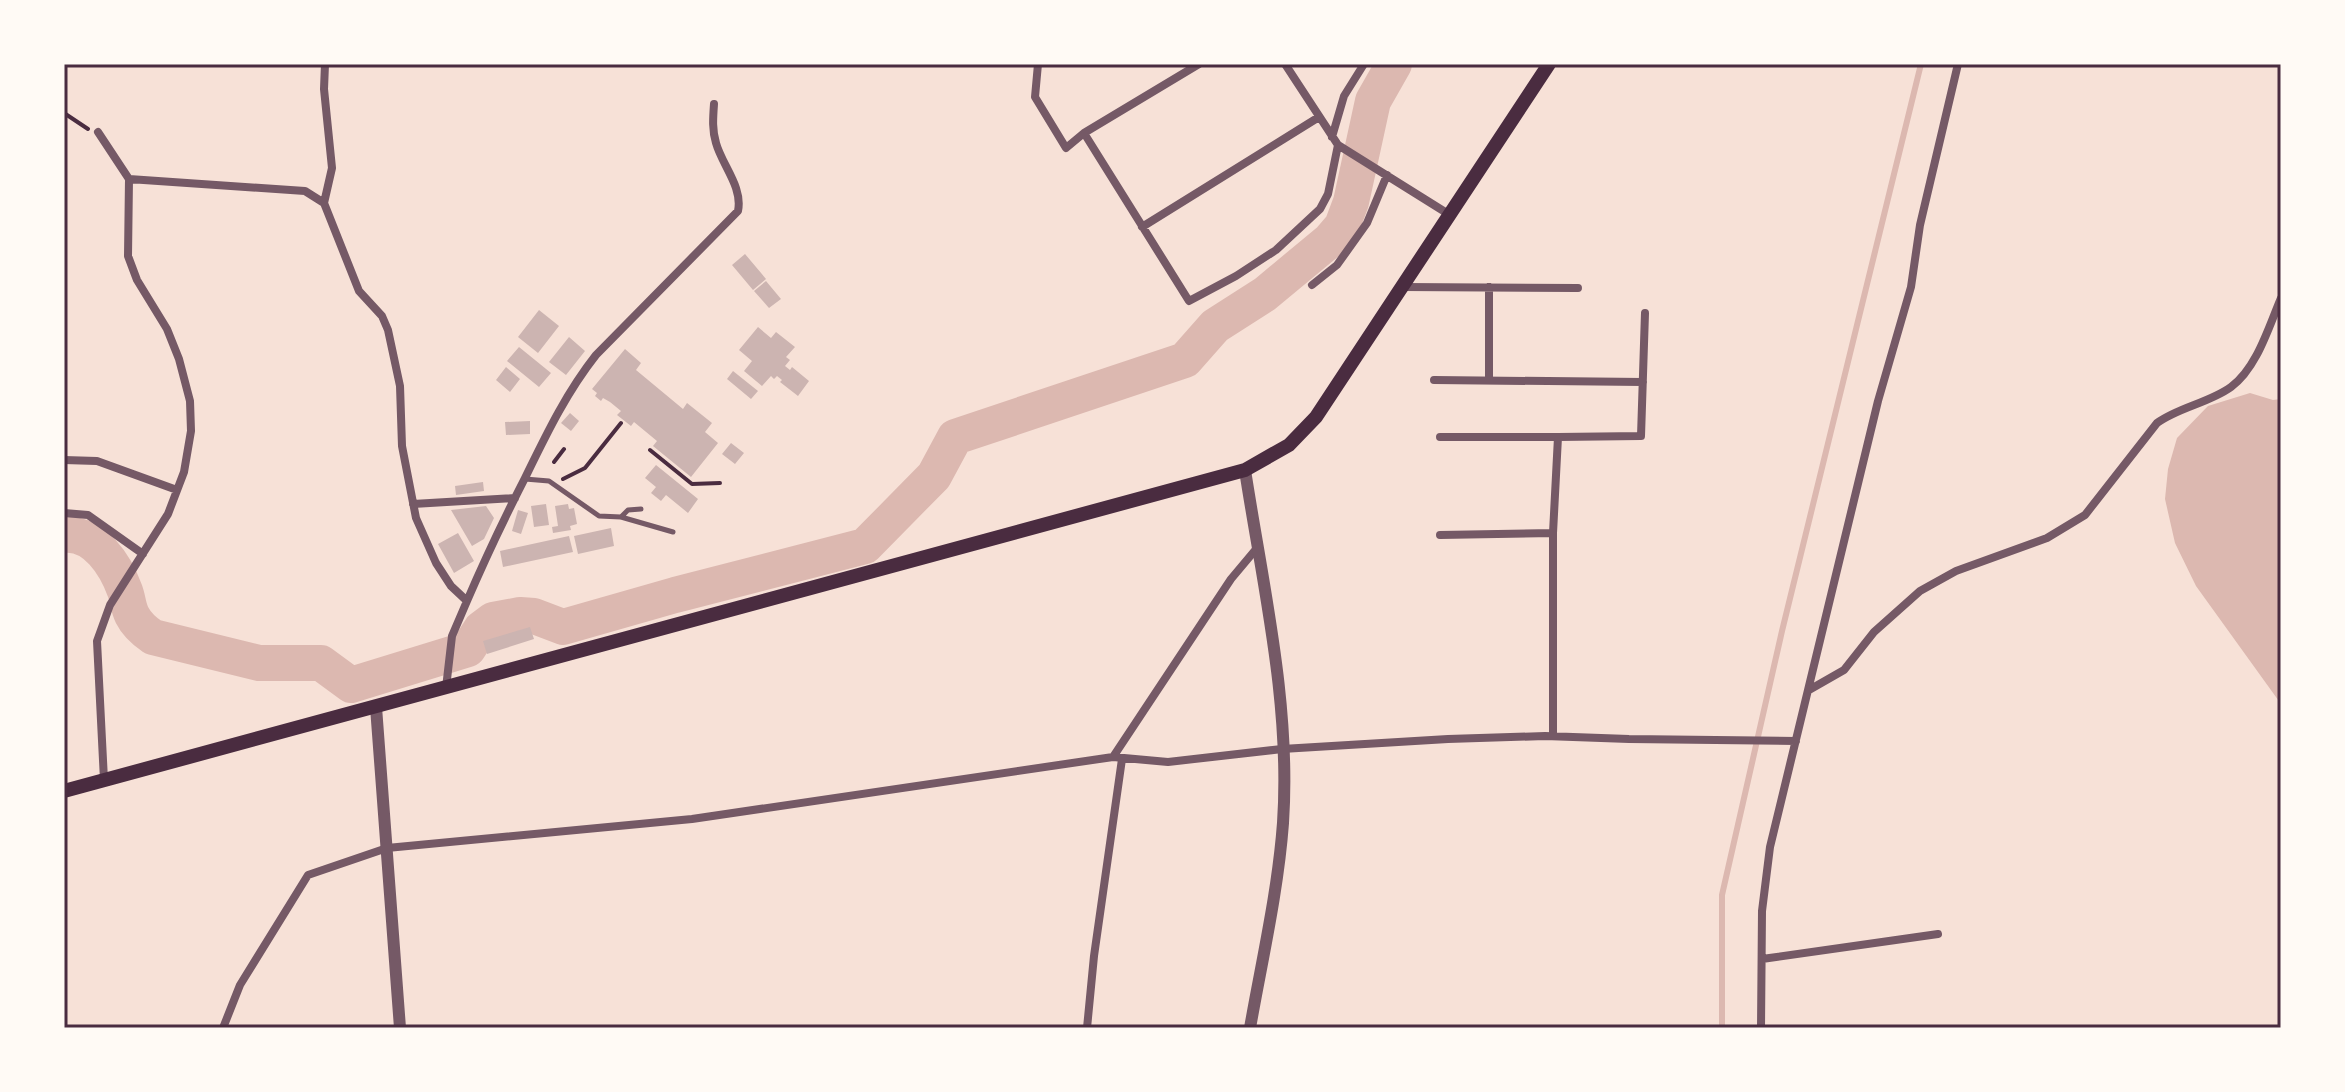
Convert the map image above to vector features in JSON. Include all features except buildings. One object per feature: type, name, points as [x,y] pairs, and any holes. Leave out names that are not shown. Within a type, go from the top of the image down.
[{"type":"main road","points":[[64,791],[1245,470],[1289,445],[1328,401],[1549,64]]},
{"type":"street","points":[[325,64],[324,89],[332,168],[324,203],[359,291],[382,316],[388,330],[400,386],[402,446],[416,518],[436,563],[451,586],[467,601]]},
{"type":"street","points":[[1038,64],[1035,97],[1066,148],[1084,133],[1199,64]]},
{"type":"street","points":[[1285,64],[1338,145],[1450,215]]},
{"type":"street","points":[[1332,137],[1344,96],[1364,64]]},
{"type":"street","points":[[1761,1028],[1762,911],[1770,847],[1878,401],[1911,287],[1923,210],[1958,64]]},
{"type":"street","points":[[446,688],[452,636],[495,536],[559,407],[596,355],[738,211],[733,180],[716,142],[712,119],[714,104]]},
{"type":"street","points":[[1142,227],[1319,117]]},
{"type":"street","points":[[98,132],[129,179],[128,256],[137,280],[167,329],[190,401],[191,431],[184,472],[168,514],[110,605],[97,641],[104,780]]},
{"type":"street","points":[[1084,133],[1189,301],[1276,250],[1320,209],[1328,194],[1338,145]]},
{"type":"street","points":[[1312,285],[1337,265],[1367,223],[1387,175]]},
{"type":"street","points":[[129,179],[305,191],[324,203]]},
{"type":"street","points":[[1402,287],[1578,288]]},
{"type":"street","points":[[1489,287],[1489,380]]},
{"type":"street","points":[[1809,690],[1844,670],[1874,632],[1920,591],[1956,571],[2047,538],[2085,515],[2157,423],[2232,386],[2254,356],[2281,298]]},
{"type":"street","points":[[1440,437],[1641,436],[1645,313]]},
{"type":"street","points":[[1434,380],[1643,382]]},
{"type":"street","points":[[1553,736],[1553,533],[1558,437]]},
{"type":"street","points":[[64,460],[97,461],[177,490]]},
{"type":"street","points":[[1245,470],[1275,651],[1280,698],[1283,820],[1250,1028]]},
{"type":"street","points":[[413,504],[515,498]]},
{"type":"street","points":[[64,513],[88,515],[143,554]]},
{"type":"street","points":[[1440,535],[1553,533]]},
{"type":"street","points":[[1087,1028],[1118,758],[1231,579],[1257,548]]},
{"type":"street","points":[[376,707],[400,1028]]},
{"type":"street","points":[[223,1028],[240,985],[308,875],[387,848],[692,819],[1118,758],[1168,762],[1282,749],[1553,736],[1796,741]]},
{"type":"street","points":[[1762,959],[1938,934]]},
{"type":"lane","points":[[524,479],[549,481],[594,514],[621,517],[673,532]]},
{"type":"lane","points":[[621,517],[628,510],[641,509]]},
{"type":"path","points":[[64,113],[82,127],[98,132]]},
{"type":"path","points":[[549,481],[576,475],[585,468],[621,423]]},
{"type":"path","points":[[554,462],[564,449]]},
{"type":"path","points":[[650,450],[692,484],[720,483]]},
{"type":"shaded area","points":[[2250,393],[2273,400],[2281,399],[2281,704],[2196,586],[2175,543],[2165,499],[2168,469],[2177,438],[2208,406]]},
{"type":"waterway","points":[[64,535],[85,539],[103,552],[121,581],[134,619],[153,637],[259,663],[321,663],[351,685],[468,649],[481,629],[493,620],[534,616],[563,627],[865,546],[934,476],[955,437],[1185,360],[1215,326],[1265,294],[1330,240],[1342,226],[1351,202],[1373,101],[1394,64]]},
{"type":"waterway","points":[[1722,1028],[1722,895],[1782,631],[1921,64]]}]
